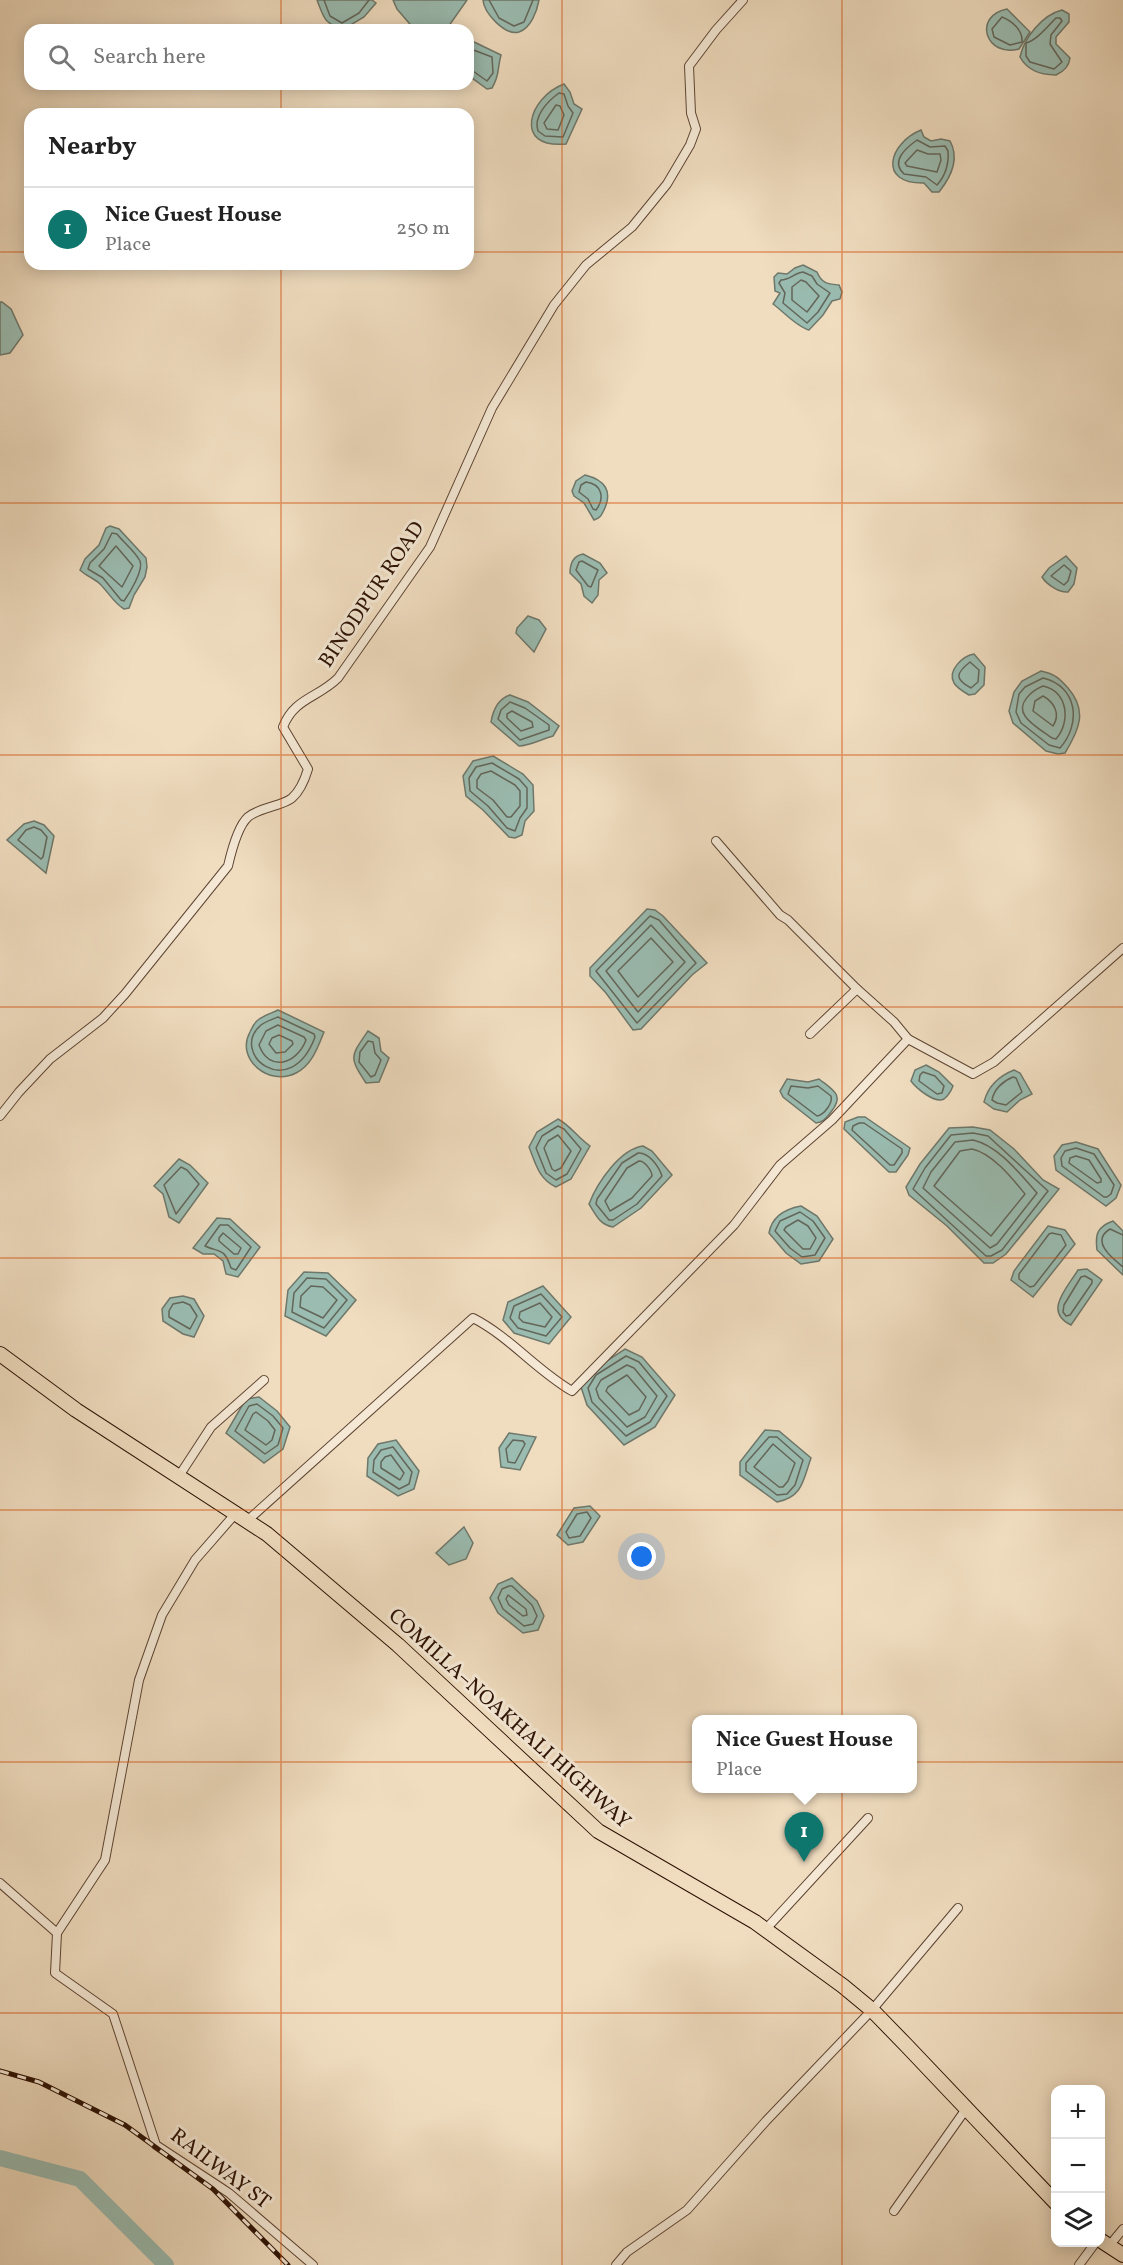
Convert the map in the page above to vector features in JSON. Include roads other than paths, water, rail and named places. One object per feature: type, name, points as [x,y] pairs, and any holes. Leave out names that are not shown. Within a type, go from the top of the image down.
[{"type":"highway","name":"COMILLA–NOAKHALI HIGHWAY","points":[[0,1354],[76,1410],[267,1534],[360,1612],[598,1831],[765,1930],[872,2010],[1051,2198]]},
{"type":"highway","points":[[1105,2245],[1123,2254]]},
{"type":"street","name":"BINODPUR ROAD","points":[[0,1116],[50,1059],[103,1018],[125,994],[228,866],[231,850],[247,818],[291,799],[303,783],[308,769],[284,727],[287,718],[296,705],[328,687],[338,678],[430,547],[492,408],[554,305],[586,266],[632,227],[667,184],[690,145],[696,129],[691,113],[689,66],[716,30],[743,0]]},
{"type":"street","points":[[716,841],[780,915],[788,920],[857,989],[894,1022],[908,1039],[973,1074],[994,1062],[1123,948]]},
{"type":"street","points":[[810,1034],[857,989]]},
{"type":"street","points":[[0,1883],[57,1933],[105,1860],[139,1680],[162,1615],[195,1560],[241,1517],[473,1318],[489,1326],[558,1383],[572,1391],[734,1225],[780,1166],[832,1120],[908,1039]]},
{"type":"street","points":[[179,1476],[211,1427],[264,1380]]},
{"type":"street","points":[[765,1930],[868,1818]]},
{"type":"street","points":[[616,2265],[627,2252],[687,2211],[766,2121],[872,2010],[958,1908]]},
{"type":"street","name":"RAILWAY ST","points":[[57,1933],[55,1972],[113,2014],[156,2145],[229,2193],[313,2265]]},
{"type":"street","points":[[894,2211],[966,2109]]},
{"type":"street","points":[[1105,2241],[1123,2229]]},
{"type":"street","points":[[1079,2265],[1098,2247]]},
{"type":"water","points":[[317,0],[372,0],[376,3],[364,17],[352,24],[331,24],[321,11]]},
{"type":"water","points":[[393,0],[467,0],[450,24],[410,24],[397,9]]},
{"type":"water","points":[[483,0],[539,0],[535,14],[527,27],[519,32],[513,32],[502,27],[491,17]]},
{"type":"water","points":[[1007,9],[1030,32],[1019,49],[998,48],[991,42],[988,35],[989,19],[996,13]]},
{"type":"water","points":[[1062,10],[1069,14],[1069,22],[1056,37],[1056,44],[1070,58],[1068,64],[1056,75],[1035,71],[1020,57],[1025,42],[1041,22]]},
{"type":"water","points":[[474,42],[501,55],[495,83],[492,88],[487,89],[474,79]]},
{"type":"water","points":[[564,84],[574,104],[582,109],[566,144],[549,143],[538,139],[532,131],[532,121],[535,110],[542,100]]},
{"type":"water","points":[[921,130],[924,137],[931,141],[941,139],[950,141],[953,148],[953,168],[939,192],[932,192],[924,183],[909,182],[899,177],[894,170],[895,153],[901,144]]},
{"type":"water","points":[[803,265],[817,272],[826,283],[839,285],[842,292],[840,299],[832,301],[809,330],[795,323],[773,304],[780,293],[775,291],[774,277],[778,273],[787,274]]},
{"type":"water","points":[[0,302],[11,309],[23,335],[10,353],[0,355]]},
{"type":"water","points":[[585,475],[602,483],[608,497],[604,510],[594,520],[584,503],[574,496],[572,491],[576,481]]},
{"type":"water","points":[[110,526],[119,529],[146,558],[145,577],[129,608],[124,609],[98,582],[80,570],[85,559],[99,545],[106,528]]},
{"type":"water","points":[[583,554],[600,563],[607,573],[599,580],[598,595],[592,603],[584,596],[581,584],[570,573],[573,560]]},
{"type":"water","points":[[1066,556],[1077,568],[1074,584],[1068,592],[1054,588],[1042,577],[1049,568]]},
{"type":"water","points":[[528,616],[539,620],[546,629],[534,652],[516,633],[517,628]]},
{"type":"water","points":[[974,654],[985,667],[984,685],[975,694],[969,695],[955,685],[952,678],[957,664]]},
{"type":"water","points":[[1041,671],[1059,679],[1074,696],[1078,705],[1080,713],[1077,728],[1065,753],[1046,751],[1013,723],[1009,711],[1014,692],[1022,681]]},
{"type":"water","points":[[510,695],[528,702],[559,726],[553,736],[519,746],[491,722],[497,706],[502,699]]},
{"type":"water","points":[[493,756],[523,774],[533,785],[534,811],[525,821],[522,835],[515,838],[509,837],[466,796],[463,776],[473,761]]},
{"type":"water","points":[[34,821],[44,825],[54,836],[46,873],[7,840],[24,824]]},
{"type":"water","points":[[647,909],[655,910],[663,916],[707,963],[692,975],[641,1029],[633,1030],[606,993],[590,976],[590,968]]},
{"type":"water","points":[[278,1010],[324,1032],[314,1055],[302,1070],[286,1076],[275,1076],[257,1068],[247,1052],[247,1042],[254,1024]]},
{"type":"water","points":[[368,1031],[379,1038],[381,1051],[389,1058],[379,1082],[366,1083],[354,1062],[355,1052]]},
{"type":"water","points":[[926,1065],[939,1072],[953,1086],[944,1099],[931,1097],[911,1081],[915,1070]]},
{"type":"water","points":[[1014,1070],[1020,1073],[1032,1094],[1020,1100],[1007,1112],[994,1109],[984,1102],[995,1082]]},
{"type":"water","points":[[787,1079],[808,1082],[819,1079],[836,1093],[835,1106],[825,1119],[816,1123],[783,1097],[780,1091]]},
{"type":"water","points":[[865,1117],[910,1148],[896,1172],[889,1172],[844,1129],[845,1122]]},
{"type":"water","points":[[558,1119],[590,1146],[571,1179],[556,1187],[542,1176],[529,1147],[537,1132]]},
{"type":"water","points":[[973,1127],[990,1130],[1014,1149],[1043,1180],[1059,1189],[1006,1254],[993,1263],[984,1263],[947,1226],[909,1195],[906,1187],[920,1164],[949,1128]]},
{"type":"water","points":[[1076,1142],[1098,1149],[1121,1185],[1116,1198],[1106,1206],[1056,1170],[1054,1156],[1062,1145]]},
{"type":"water","points":[[643,1146],[652,1151],[672,1175],[641,1208],[613,1227],[609,1226],[599,1219],[589,1204],[610,1168],[626,1153]]},
{"type":"water","points":[[179,1159],[190,1165],[208,1183],[179,1223],[169,1217],[163,1194],[154,1186]]},
{"type":"water","points":[[801,1206],[817,1216],[833,1239],[819,1261],[801,1264],[786,1253],[769,1233],[773,1222],[780,1214]]},
{"type":"water","points":[[217,1218],[230,1219],[260,1247],[238,1277],[226,1274],[223,1261],[214,1254],[203,1254],[193,1248]]},
{"type":"water","points":[[1113,1221],[1123,1231],[1123,1275],[1097,1250],[1098,1232],[1103,1226]]},
{"type":"water","points":[[1048,1226],[1065,1230],[1075,1244],[1033,1297],[1011,1280],[1014,1271]]},
{"type":"water","points":[[1087,1269],[1102,1280],[1071,1325],[1063,1320],[1059,1313],[1060,1299],[1078,1270]]},
{"type":"water","points":[[304,1272],[328,1273],[356,1300],[326,1336],[285,1316],[288,1290]]},
{"type":"water","points":[[543,1286],[571,1317],[549,1344],[514,1333],[503,1320],[508,1302]]},
{"type":"water","points":[[183,1296],[194,1299],[204,1316],[194,1337],[183,1334],[163,1321],[162,1309],[170,1298]]},
{"type":"water","points":[[625,1349],[642,1357],[675,1395],[655,1427],[624,1445],[587,1405],[581,1387],[591,1371]]},
{"type":"water","points":[[259,1397],[277,1411],[290,1427],[283,1449],[264,1463],[226,1433],[246,1399]]},
{"type":"water","points":[[765,1430],[779,1431],[811,1458],[801,1486],[786,1500],[777,1502],[740,1475],[740,1462]]},
{"type":"water","points":[[509,1433],[536,1437],[520,1470],[501,1467],[499,1448]]},
{"type":"water","points":[[396,1440],[419,1471],[414,1489],[398,1496],[367,1476],[368,1458],[378,1444]]},
{"type":"water","points":[[590,1506],[600,1516],[583,1542],[568,1545],[557,1535],[574,1508]]},
{"type":"water","points":[[464,1527],[473,1543],[466,1559],[449,1565],[436,1553]]},
{"type":"water","points":[[512,1578],[537,1601],[544,1616],[538,1630],[523,1633],[498,1613],[490,1598],[498,1584]]},
{"type":"waterway","points":[[0,2158],[80,2179],[166,2265]]},
{"type":"railway","points":[[0,2071],[39,2082],[125,2125],[213,2189],[288,2265]]},
{"type":"place","name":"Nice Guest House","points":[[804,1862]]}]
